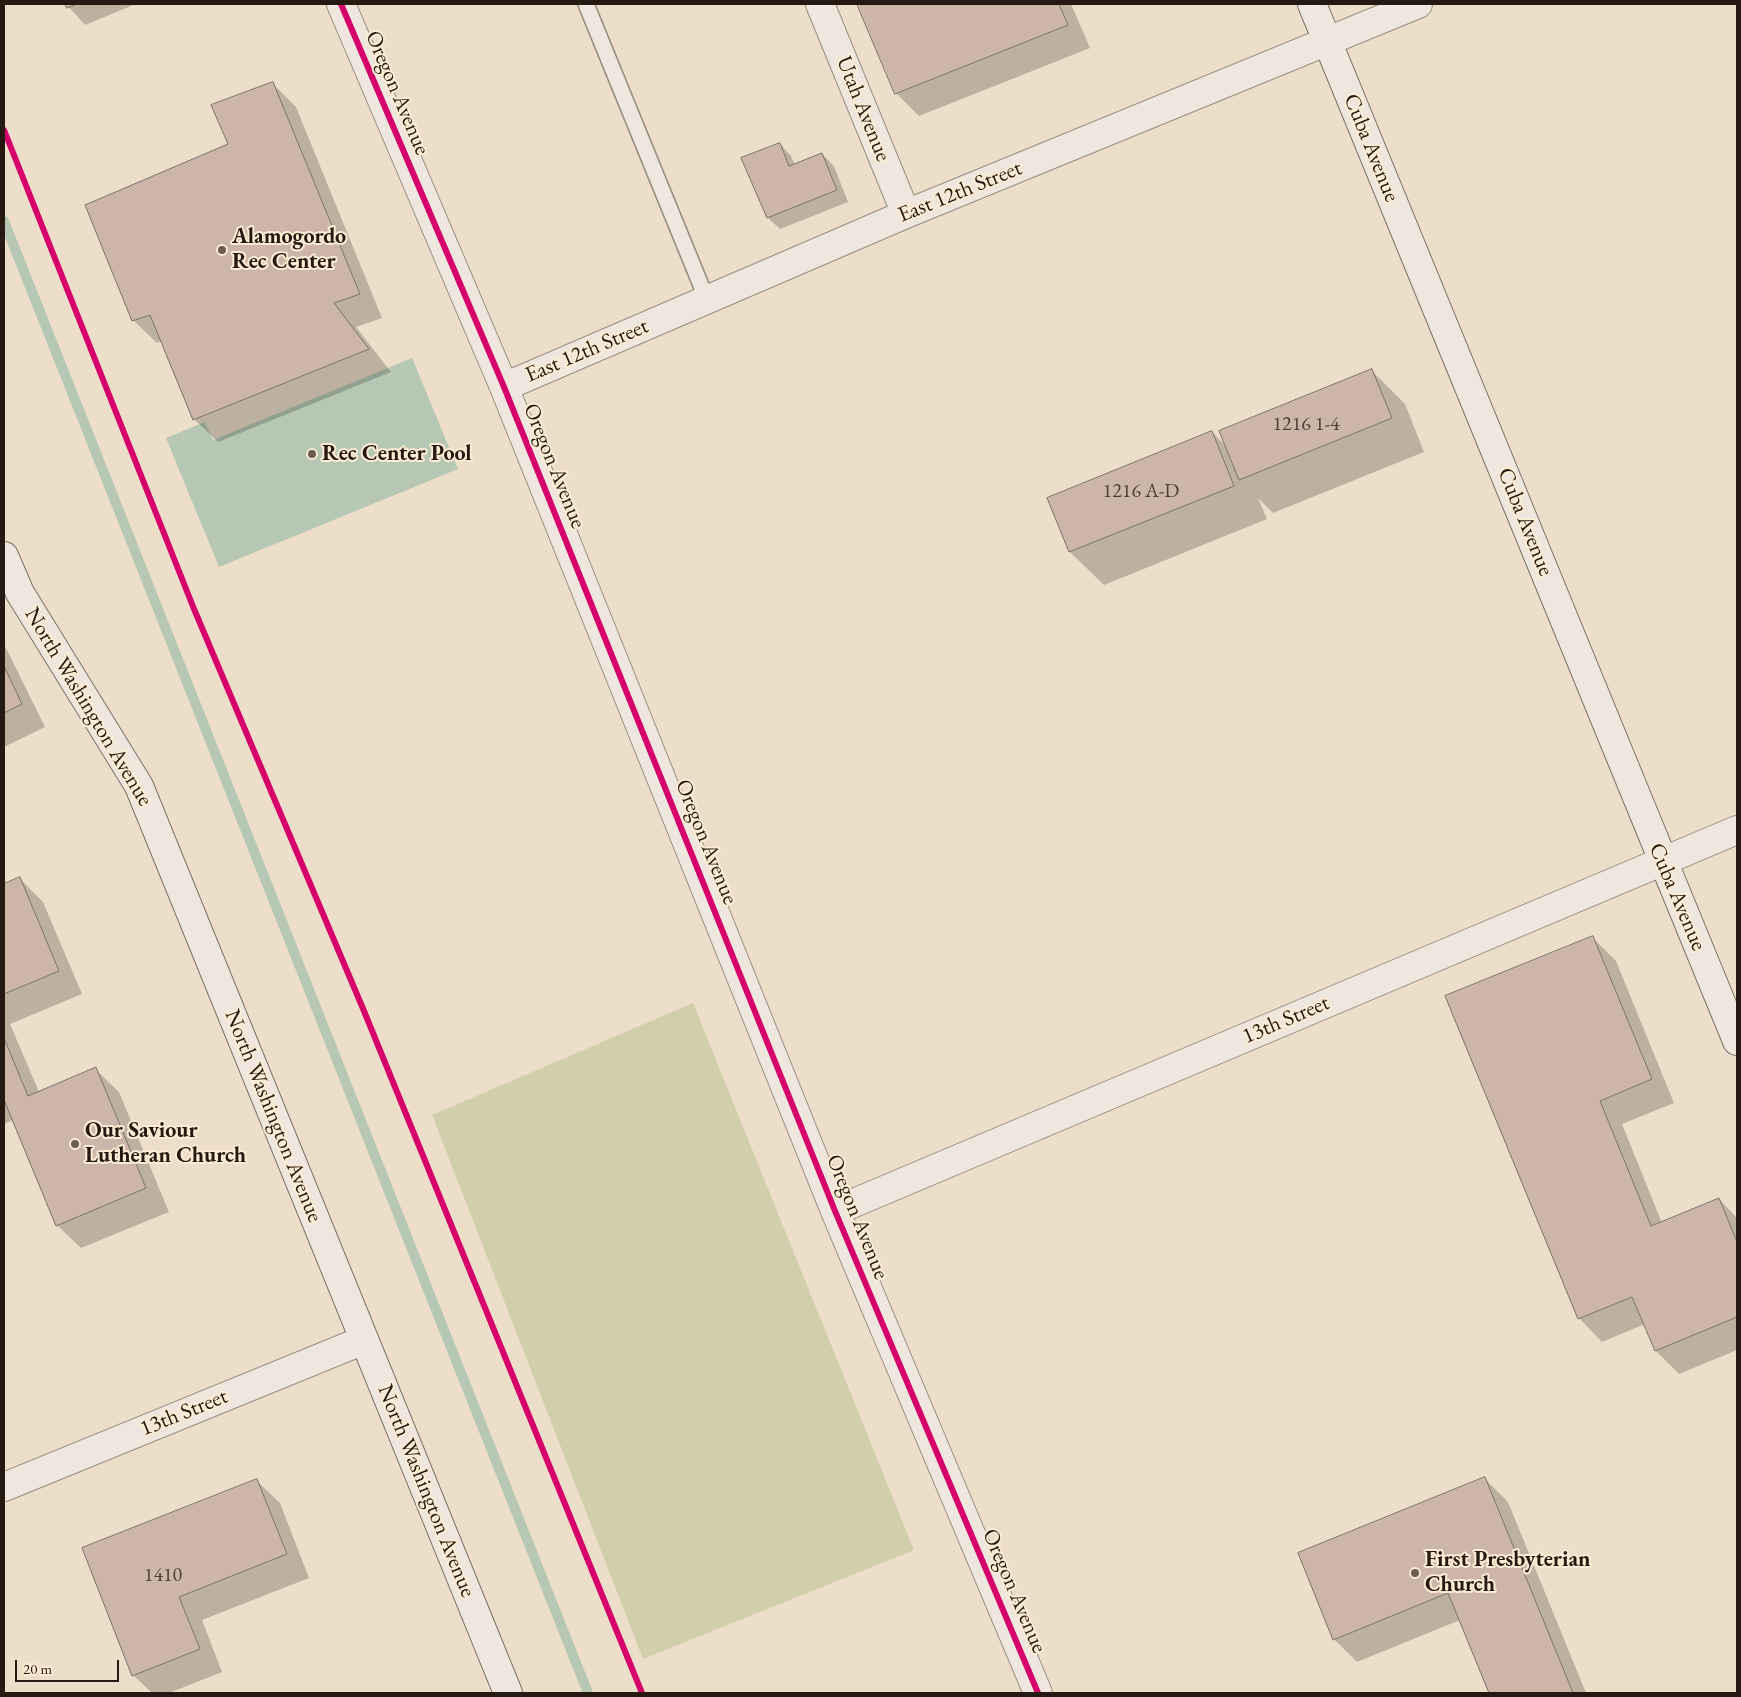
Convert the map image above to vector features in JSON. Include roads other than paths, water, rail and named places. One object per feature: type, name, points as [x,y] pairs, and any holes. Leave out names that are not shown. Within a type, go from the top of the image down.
[{"type":"street","name":"Oregon Avenue","points":[[341,4],[504,387],[835,1211],[1038,1693]]},
{"type":"street","name":"Utah Avenue","points":[[820,4],[906,214]]},
{"type":"street","name":"Cuba Avenue","points":[[1312,4],[1662,862],[1737,1041]]},
{"type":"street","name":"East 12th Street","points":[[504,387],[906,214],[1418,4]]},
{"type":"street","name":"North Washington Avenue","points":[[4,556],[20,593],[139,786],[505,1692]]},
{"type":"street","name":"13th Street","points":[[835,1211],[1737,830]]},
{"type":"street","name":"13th Street","points":[[4,1487],[364,1340]]},
{"type":"lane","points":[[586,4],[707,300]]},
{"type":"waterway","points":[[4,221],[588,1693]]},
{"type":"place","name":"Alamogordo Rec Center","points":[[222,250]]},
{"type":"place","name":"Rec Center Pool","points":[[312,454]]},
{"type":"place","name":"Our Saviour Lutheran Church","points":[[75,1144]]},
{"type":"place","name":"First Presbyterian Church","points":[[1415,1573]]}]
